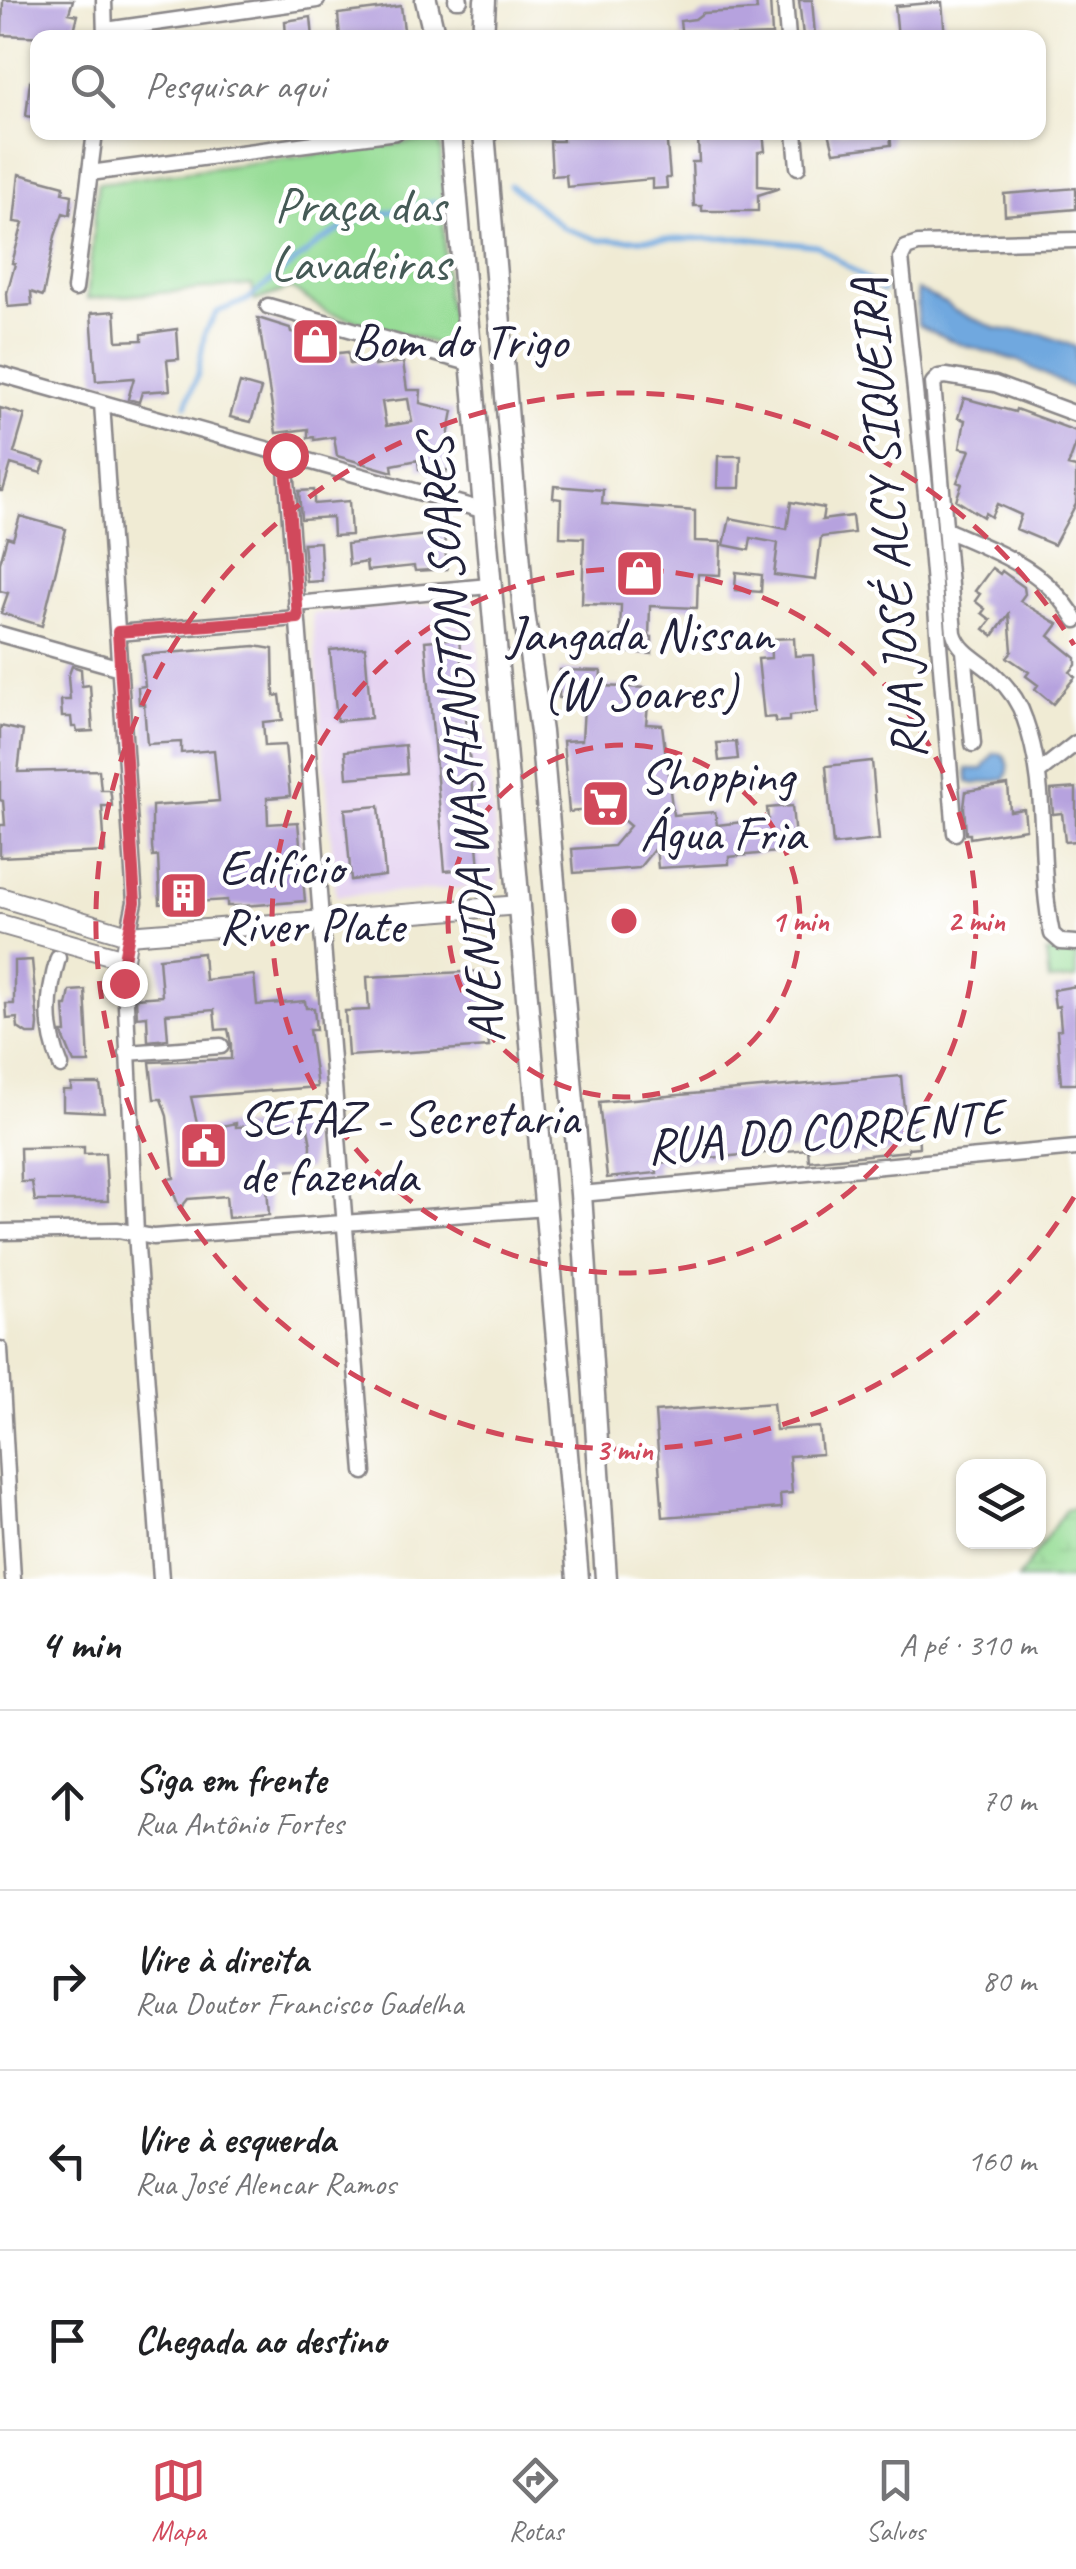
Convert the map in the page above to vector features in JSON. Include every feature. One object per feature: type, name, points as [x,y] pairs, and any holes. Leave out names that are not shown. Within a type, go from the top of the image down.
[{"type":"highway","points":[[426,0],[433,30]]},
{"type":"highway","points":[[483,30],[485,0]]},
{"type":"highway","name":"AVENIDA WASHINGTON SOARES","points":[[451,140],[578,1579]]},
{"type":"highway","name":"AVENIDA WASHINGTON SOARES","points":[[485,140],[524,612],[540,732],[581,1194],[606,1579]]},
{"type":"main road","points":[[0,897],[128,936],[520,906]]},
{"type":"main road","points":[[0,924],[61,951],[124,959],[128,936]]},
{"type":"street","points":[[104,0],[106,30]]},
{"type":"street","points":[[131,30],[317,0]]},
{"type":"street","points":[[784,0],[787,30]]},
{"type":"street","points":[[75,289],[93,140]]},
{"type":"street","points":[[90,174],[338,140]]},
{"type":"street","points":[[796,140],[798,167]]},
{"type":"street","name":"RUA JOSÉ ALCY SIQUEIRA","points":[[955,833],[901,258],[906,248],[918,244],[1076,240]]},
{"type":"street","points":[[268,306],[470,363]]},
{"type":"street","points":[[0,374],[482,510]]},
{"type":"street","points":[[1076,414],[996,384],[946,376],[935,379],[954,633],[964,651],[1012,694],[1032,740],[1052,934],[1061,942],[1076,943]]},
{"type":"street","points":[[102,403],[135,902],[128,936]]},
{"type":"street","points":[[285,455],[364,1472]]},
{"type":"street","points":[[946,530],[1009,556],[1035,572],[1057,593],[1076,620]]},
{"type":"street","points":[[118,632],[489,586]]},
{"type":"street","points":[[0,634],[120,668]]},
{"type":"street","points":[[964,651],[973,744]]},
{"type":"street","points":[[1038,774],[1076,744]]},
{"type":"street","points":[[61,951],[50,988],[48,1022],[50,1042],[61,1066]]},
{"type":"street","points":[[124,959],[136,1233],[161,1579]]},
{"type":"street","points":[[128,1053],[220,1046]]},
{"type":"street","name":"RUA DO CORRENTE","points":[[581,1194],[1076,1148]]},
{"type":"street","points":[[0,1232],[118,1230],[153,1237],[547,1208]]},
{"type":"street","points":[[0,1348],[13,1579]]},
{"type":"shaded area","points":[[474,600],[500,886],[336,896],[312,614]]},
{"type":"green space","name":"Praça das Lavadeiras","points":[[435,140],[441,152],[446,294],[457,341],[450,348],[327,312],[291,288],[255,301],[252,285],[87,299],[98,183]]},
{"type":"green space","points":[[1076,951],[1076,979],[1049,981],[1046,953]]},
{"type":"green space","points":[[1076,1507],[1076,1579],[1018,1579],[1039,1549],[1046,1549],[1046,1538],[1066,1509]]},
{"type":"water","points":[[917,290],[998,329],[1042,334],[1076,347],[1076,390],[1018,361],[957,343],[918,325]]},
{"type":"water","points":[[994,753],[1002,754],[1008,763],[1005,779],[968,782],[967,769],[983,769]]},
{"type":"building","points":[[3,0],[73,0],[69,13],[78,15],[74,30],[30,30],[30,36],[2,35]]},
{"type":"building","points":[[756,0],[770,0],[772,30],[681,30],[680,21],[695,19],[703,13],[757,10]]},
{"type":"building","points":[[799,0],[812,0],[815,30],[802,30]]},
{"type":"building","points":[[942,2],[944,30],[897,30],[895,6]]},
{"type":"building","points":[[401,6],[404,30],[339,30],[338,14]]},
{"type":"building","points":[[311,17],[312,30],[286,30],[285,21]]},
{"type":"building","points":[[30,81],[30,117],[26,116]]},
{"type":"building","points":[[667,140],[670,178],[666,178],[667,188],[652,189],[652,179],[567,187],[566,175],[552,176],[550,141]]},
{"type":"building","points":[[698,140],[764,140],[765,151],[758,152],[758,186],[780,188],[758,195],[758,211],[702,211],[702,206],[694,206],[692,162],[699,162]]},
{"type":"building","points":[[831,140],[891,140],[891,145],[834,152]]},
{"type":"building","points":[[19,174],[64,186],[63,193],[72,195],[70,215],[63,213],[55,236],[43,296],[31,292],[32,305],[8,307],[7,293],[15,264],[12,263],[23,223],[14,222]]},
{"type":"building","points":[[1076,188],[1076,209],[1005,215],[1004,194]]},
{"type":"building","points":[[115,311],[117,341],[142,340],[142,334],[177,329],[179,359],[167,360],[170,390],[142,392],[139,402],[128,399],[134,378],[96,381],[91,313]]},
{"type":"building","points":[[258,318],[290,328],[291,332],[320,338],[322,355],[348,352],[350,364],[403,362],[407,390],[421,390],[420,403],[453,411],[448,437],[451,470],[446,470],[446,475],[430,476],[429,469],[419,469],[418,460],[392,465],[393,472],[337,456],[334,437],[314,440],[308,438],[308,429],[276,433]],"holes":[[[408,399],[412,422],[386,426],[382,402]]]},
{"type":"building","points":[[240,383],[261,389],[251,422],[230,417]]},
{"type":"building","points":[[964,398],[1015,412],[1016,409],[1076,431],[1068,466],[1076,468],[1076,504],[1054,545],[1016,529],[1021,515],[997,504],[991,517],[985,513],[983,517],[956,500],[962,484],[957,482],[970,450],[960,448],[965,420],[958,418]]},
{"type":"building","points":[[0,408],[25,415],[14,453],[45,462],[41,473],[11,464],[3,491],[0,491]]},
{"type":"building","points":[[718,456],[741,456],[740,488],[717,488]]},
{"type":"building","points":[[554,486],[603,490],[602,504],[695,511],[695,541],[721,542],[720,575],[698,574],[697,608],[650,606],[652,654],[626,652],[611,636],[620,636],[621,605],[582,604],[584,538],[560,537],[561,499],[553,498]]},
{"type":"building","points":[[314,490],[314,504],[349,501],[351,535],[333,536],[332,517],[301,519],[299,491]]},
{"type":"building","points":[[791,502],[824,508],[822,520],[852,516],[854,533],[821,537],[816,580],[774,575],[778,543],[751,538],[749,550],[724,545],[730,518],[787,529]]},
{"type":"building","points":[[20,516],[66,529],[42,626],[1,613],[8,593],[0,591],[0,563],[7,537],[13,539]]},
{"type":"building","points":[[444,533],[447,569],[415,571],[414,566],[367,571],[366,562],[349,565],[347,544]]},
{"type":"building","points":[[320,542],[322,581],[307,582],[303,543]]},
{"type":"building","points":[[992,568],[1024,587],[1020,601],[1058,624],[1049,636],[1076,658],[1070,672],[1075,677],[1053,704],[1035,689],[1038,685],[1026,676],[1029,672],[1007,657],[1012,651],[1009,614],[993,636],[984,629],[991,620],[975,601],[980,594],[975,591]]},
{"type":"building","points":[[736,572],[762,575],[761,592],[735,590]]},
{"type":"building","points":[[459,638],[479,868],[445,871],[425,641]]},
{"type":"building","points":[[794,638],[795,656],[813,655],[817,713],[775,722],[775,717],[764,718],[758,659],[771,658],[770,639]]},
{"type":"building","points":[[255,646],[273,649],[274,696],[280,695],[283,720],[263,722],[265,746],[285,745],[290,796],[267,798],[268,824],[298,822],[305,901],[244,906],[227,906],[227,900],[160,904],[158,856],[153,857],[152,847],[152,806],[219,801],[214,750],[181,753],[181,742],[147,744],[144,704],[139,704],[138,687],[145,686],[142,655]]},
{"type":"building","points":[[365,647],[371,718],[337,721],[330,650]]},
{"type":"building","points":[[72,666],[81,669],[82,686],[90,685],[93,731],[77,732],[71,717],[62,717],[61,700],[70,700],[68,677]]},
{"type":"building","points":[[560,670],[601,671],[600,686],[650,688],[646,724],[662,725],[673,815],[715,812],[717,825],[768,819],[767,808],[792,806],[796,850],[729,857],[729,864],[658,868],[656,847],[639,868],[574,873],[572,849],[613,846],[630,826],[609,808],[569,812],[563,741],[582,740],[584,707],[564,706],[564,698],[559,698]]},
{"type":"building","points":[[0,726],[23,731],[18,772],[99,770],[101,790],[110,790],[112,806],[102,806],[105,852],[0,857],[0,825],[5,825],[0,800]]},
{"type":"building","points":[[736,742],[738,759],[719,761],[717,743]]},
{"type":"building","points":[[405,745],[407,773],[347,778],[345,751]]},
{"type":"building","points":[[872,761],[879,840],[833,845],[826,766]]},
{"type":"building","points":[[1008,785],[1010,811],[1024,809],[1026,829],[970,838],[966,834],[966,791]]},
{"type":"building","points":[[1076,788],[1076,841],[1065,842],[1062,813],[1053,814],[1051,790]]},
{"type":"building","points":[[379,806],[385,876],[351,880],[345,809]]},
{"type":"building","points":[[203,953],[205,980],[254,975],[257,1005],[305,1001],[306,1008],[314,1008],[316,1030],[309,1030],[317,1087],[191,1097],[199,1131],[236,1123],[236,1127],[307,1123],[310,1169],[266,1172],[269,1215],[228,1218],[226,1196],[188,1199],[180,1209],[168,1179],[174,1178],[167,1116],[161,1099],[154,1099],[150,1062],[231,1059],[231,1044],[228,1029],[216,1030],[214,1010],[166,1014],[168,1039],[148,1041],[147,1016],[137,1017],[136,998],[162,996],[159,958]]},
{"type":"building","points":[[32,960],[38,1024],[37,1034],[27,1034],[18,1028],[17,1018],[7,1019],[6,1004],[14,1004],[14,961]]},
{"type":"building","points":[[483,971],[489,1047],[348,1056],[345,1011],[369,1010],[367,977]]},
{"type":"building","points":[[1076,986],[1076,1084],[1061,1084],[1057,1030],[1061,1029],[1053,990]]},
{"type":"building","points":[[85,990],[89,1063],[74,1063],[62,1033],[66,1033],[64,1006],[70,991]]},
{"type":"building","points":[[901,1076],[906,1130],[918,1129],[919,1147],[908,1151],[809,1161],[808,1149],[656,1163],[657,1173],[607,1178],[599,1102]]},
{"type":"building","points":[[71,1084],[100,1084],[104,1112],[63,1110],[63,1090],[71,1090]]},
{"type":"building","points":[[84,1147],[84,1154],[105,1153],[108,1201],[35,1201],[32,1182],[21,1182],[20,1148]]},
{"type":"building","points":[[773,1403],[776,1430],[819,1427],[822,1454],[789,1456],[792,1493],[780,1494],[781,1508],[663,1517],[655,1412]]},
{"type":"waterway","points":[[510,185],[564,228],[599,240],[745,238],[818,246],[883,291]]},
{"type":"waterway","points":[[186,405],[198,374],[205,332],[217,312],[247,300],[320,242],[359,219],[435,201]]},
{"type":"place","name":"Bom do Trigo","points":[[316,341]]},
{"type":"place","name":"Jangada Nissan (W Soares)","points":[[640,573]]},
{"type":"place","name":"Shopping Água Fria","points":[[605,804]]},
{"type":"place","name":"Edifício River Plate","points":[[184,896]]},
{"type":"place","name":"SEFAZ - Secretaria de fazenda","points":[[204,1146]]},
{"type":"route","points":[[124,983],[124,959],[135,902],[118,632],[298,618],[285,455]]}]
